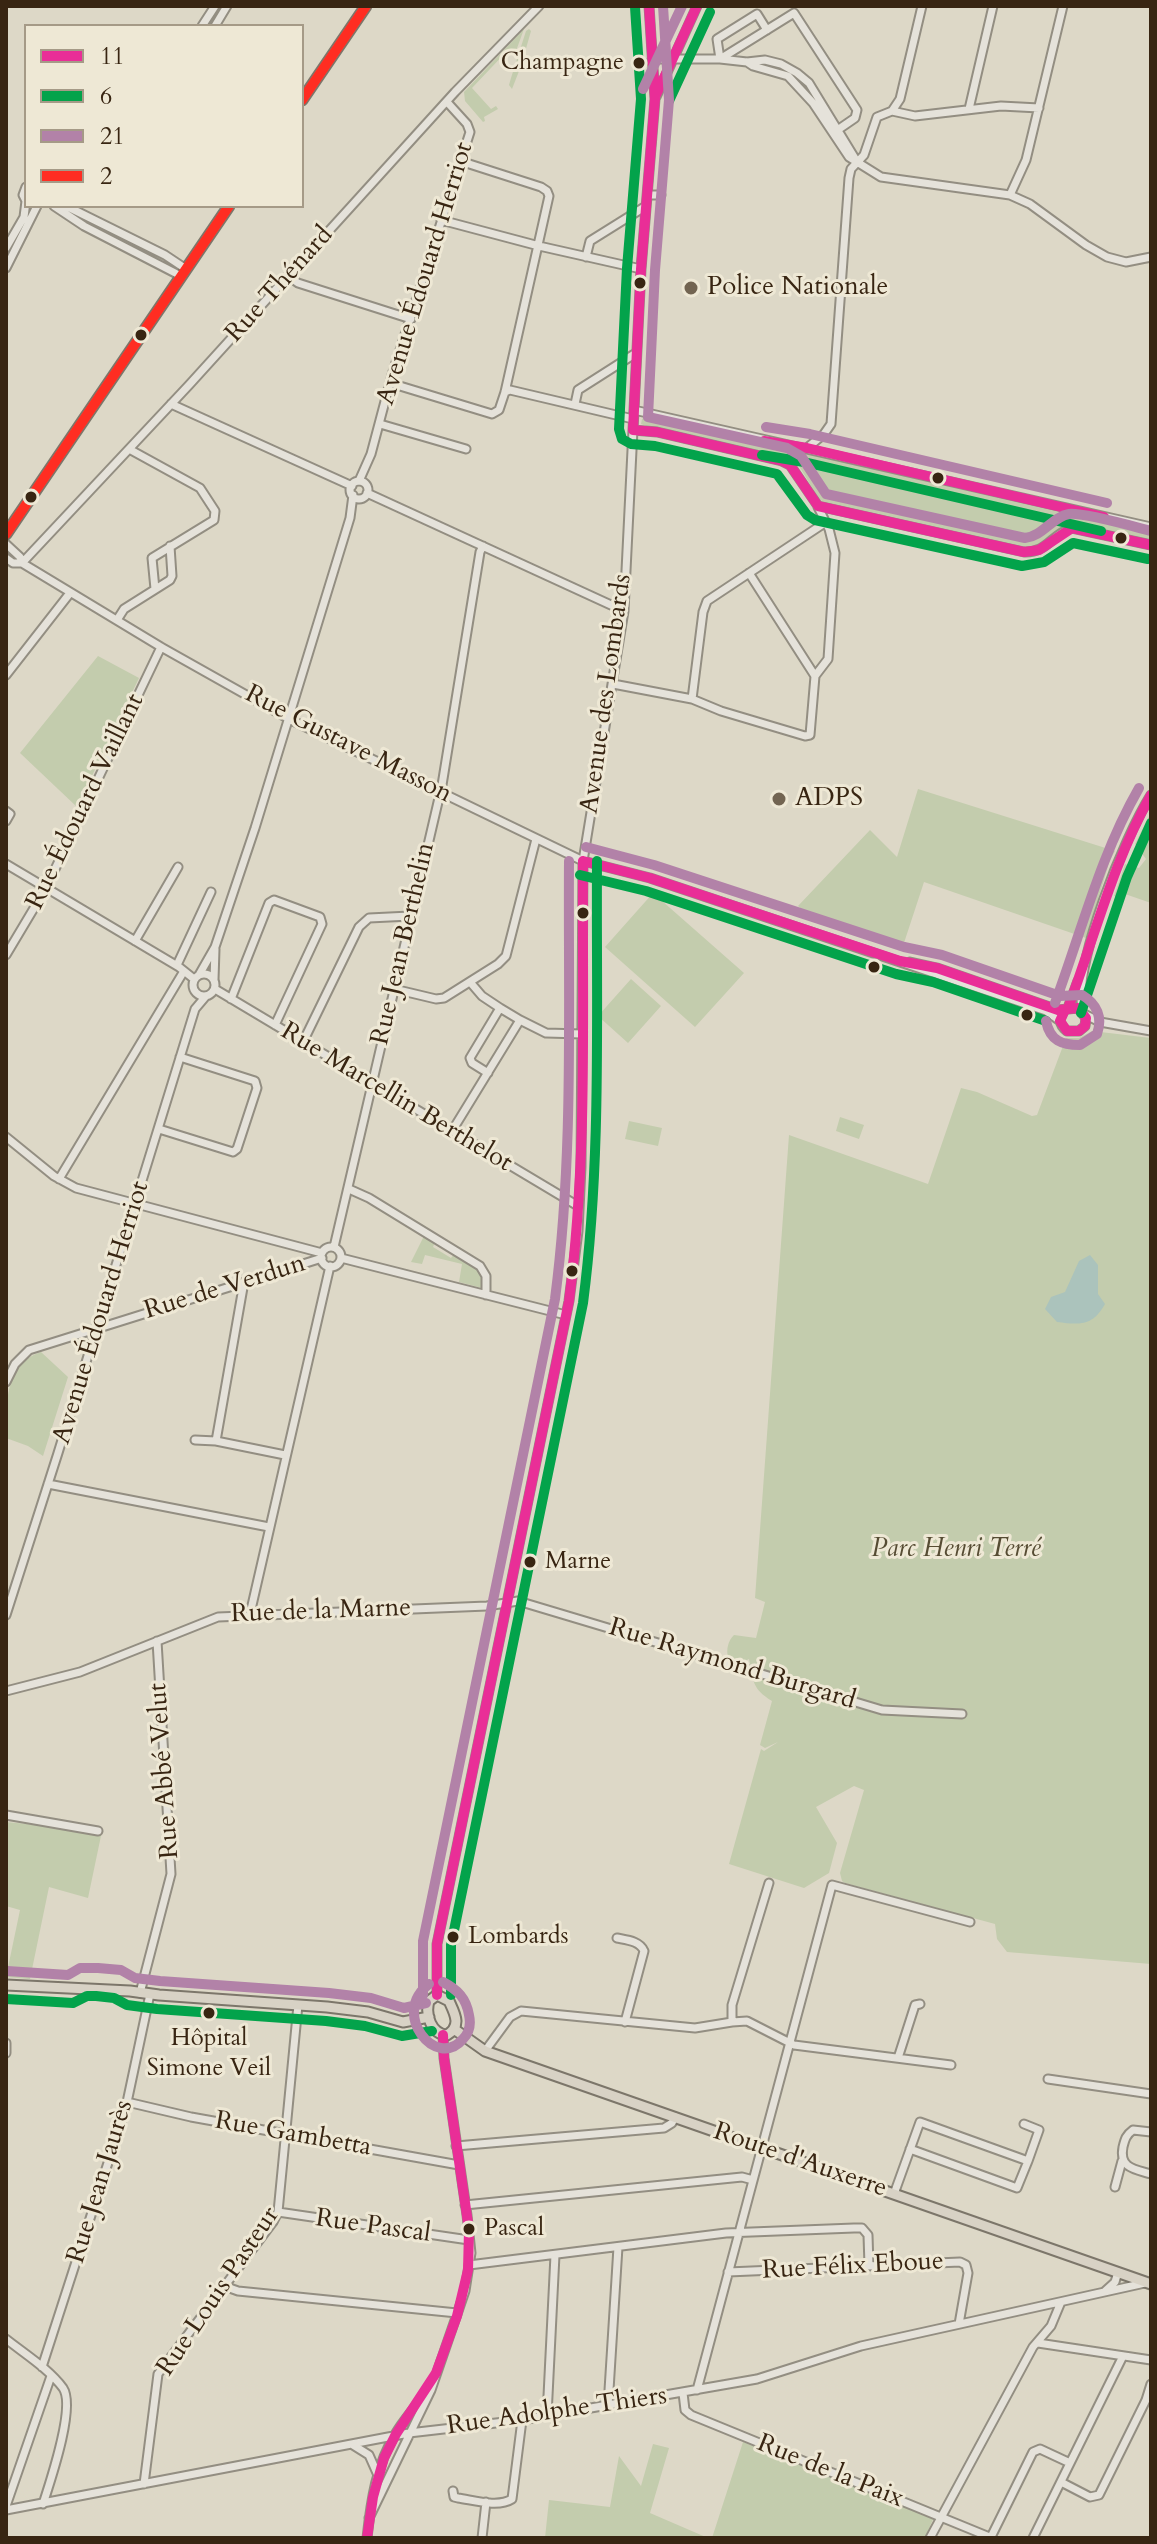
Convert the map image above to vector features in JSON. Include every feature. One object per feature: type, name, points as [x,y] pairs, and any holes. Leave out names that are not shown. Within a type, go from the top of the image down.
[{"type":"main road","points":[[304,97],[366,6]]},
{"type":"main road","points":[[8,526],[228,208]]},
{"type":"main road","points":[[6,1985],[346,2009],[403,2022],[429,2017]]},
{"type":"main road","points":[[437,1995],[449,2001],[457,2021],[450,2033],[443,2035],[435,2031],[429,2017],[429,2001],[437,1995]]},
{"type":"main road","name":"Route d'Auxerre","points":[[454,2029],[485,2051],[1150,2281]]},
{"type":"street","points":[[203,24],[215,6]]},
{"type":"street","points":[[216,24],[227,6]]},
{"type":"street","name":"Rue Thénard","points":[[22,563],[539,6]]},
{"type":"street","name":"Avenue des Lombards","points":[[437,1995],[437,1944],[566,1315],[578,1231],[583,861],[624,611],[641,269],[655,99],[649,6]]},
{"type":"street","name":"Avenue des Lombards","points":[[655,99],[697,6]]},
{"type":"street","points":[[892,111],[900,99],[922,6]]},
{"type":"street","points":[[969,109],[993,6]]},
{"type":"street","points":[[1010,195],[1026,160],[1063,6]]},
{"type":"street","points":[[720,59],[794,13],[857,110],[855,118],[839,129]]},
{"type":"street","points":[[720,59],[717,39],[757,14],[767,30]]},
{"type":"street","points":[[652,59],[747,62],[788,76],[803,90],[849,157],[881,177],[1010,195],[1030,204],[1107,257],[1126,262],[1149,257]]},
{"type":"street","points":[[747,62],[765,60],[781,64],[809,83],[857,162]]},
{"type":"street","name":"Avenue Édouard Herriot","points":[[289,719],[390,383],[470,132],[467,124],[447,102]]},
{"type":"street","points":[[790,465],[802,448],[824,434],[831,424],[849,178],[851,169],[864,155],[877,117],[892,111],[915,116],[1001,106],[1039,108]]},
{"type":"street","points":[[390,383],[492,414],[499,410],[505,392],[549,196],[547,191],[460,161]]},
{"type":"street","points":[[647,195],[661,195]]},
{"type":"street","points":[[586,257],[590,241],[646,206]]},
{"type":"street","points":[[6,248],[24,217],[25,208]]},
{"type":"street","points":[[6,268],[36,208]]},
{"type":"street","points":[[57,208],[84,226],[183,272]]},
{"type":"street","points":[[70,208],[165,255],[183,272]]},
{"type":"street","points":[[441,220],[641,269]]},
{"type":"street","points":[[288,276],[298,283],[411,319]]},
{"type":"street","points":[[575,404],[578,390],[636,353]]},
{"type":"street","points":[[505,392],[510,390],[802,448],[1151,527]]},
{"type":"street","points":[[171,404],[624,611]]},
{"type":"street","points":[[380,424],[466,449]]},
{"type":"street","points":[[613,684],[692,699],[805,736],[810,735],[815,676],[828,659],[835,553],[818,506],[790,465],[683,437],[633,430]]},
{"type":"street","points":[[129,449],[200,488],[215,511],[214,520],[152,558],[155,589]]},
{"type":"street","points":[[818,506],[1024,552],[1037,552],[1061,532],[1072,528],[1151,545]]},
{"type":"street","points":[[692,699],[700,627],[707,601],[826,522]]},
{"type":"street","name":"Rue Gustave Masson","points":[[6,544],[22,563]]},
{"type":"street","points":[[117,620],[124,609],[170,580],[170,546]]},
{"type":"street","name":"Rue Jean Berthelin","points":[[334,1247],[440,792],[483,546]]},
{"type":"street","name":"Rue Gustave Masson","points":[[6,558],[13,563],[22,563],[161,647],[289,719],[583,861],[650,878],[900,961]]},
{"type":"street","points":[[749,573],[815,676]]},
{"type":"street","points":[[6,675],[70,593]]},
{"type":"street","name":"Rue Édouard Vaillant","points":[[6,955],[46,888],[161,647]]},
{"type":"street","points":[[215,947],[214,985],[206,996],[197,994],[193,989],[196,977],[215,947],[289,719]]},
{"type":"street","points":[[1060,1021],[1083,968],[1121,852],[1151,795]]},
{"type":"street","points":[[6,811],[10,814],[6,821]]},
{"type":"street","points":[[394,989],[436,999],[444,998],[506,956],[536,839]]},
{"type":"street","points":[[6,864],[196,977],[209,975],[214,985]]},
{"type":"street","points":[[135,941],[178,867]]},
{"type":"street","points":[[59,1179],[180,968],[211,892]]},
{"type":"street","points":[[231,999],[269,903],[274,900],[320,917],[322,924],[275,1025]]},
{"type":"street","points":[[303,1042],[359,927],[369,918],[410,916]]},
{"type":"street","points":[[900,961],[937,968],[1058,1010],[1075,1007],[1095,1020],[1151,1031]]},
{"type":"street","points":[[900,961],[1046,1011],[1071,1033],[1112,1025]]},
{"type":"street","points":[[1082,1029],[1086,1022],[1080,996],[1083,968]]},
{"type":"street","points":[[470,982],[482,996],[546,1033],[582,1034]]},
{"type":"street","name":"Rue Marcellin Berthelot","points":[[214,985],[231,999],[578,1206]]},
{"type":"street","name":"Avenue Édouard Herriot","points":[[193,989],[195,1009]]},
{"type":"street","name":"Avenue Édouard Herriot","points":[[6,1615],[195,1009],[206,996]]},
{"type":"street","points":[[488,1073],[472,1063],[470,1058],[500,1008]]},
{"type":"street","points":[[452,1131],[520,1020]]},
{"type":"street","points":[[159,1129],[233,1152],[237,1149],[257,1088],[255,1081],[180,1057]]},
{"type":"street","points":[[6,1137],[59,1179],[76,1188],[322,1256]]},
{"type":"street","points":[[349,1189],[480,1266],[486,1276],[486,1295]]},
{"type":"street","points":[[334,1247],[341,1258],[336,1265],[330,1266],[324,1264],[322,1256],[326,1248],[334,1247]]},
{"type":"street","name":"Rue de Verdun","points":[[6,1382],[15,1364],[29,1350],[322,1256]]},
{"type":"street","points":[[341,1258],[566,1315]]},
{"type":"street","points":[[250,1614],[330,1266]]},
{"type":"street","points":[[216,1441],[244,1282]]},
{"type":"street","points":[[195,1440],[216,1441],[285,1455]]},
{"type":"street","points":[[48,1484],[269,1527]]},
{"type":"street","name":"Rue Raymond Burgard","points":[[505,1603],[524,1602],[882,1710],[962,1714]]},
{"type":"street","name":"Rue de la Marne","points":[[6,1691],[80,1672],[218,1617],[505,1603]]},
{"type":"street","name":"Rue Abbé Velut","points":[[145,1993],[171,1874],[157,1641]]},
{"type":"street","points":[[721,1662],[724,1651]]},
{"type":"street","points":[[6,1815],[98,1831]]},
{"type":"street","points":[[732,2022],[732,2005],[769,1883]]},
{"type":"street","points":[[697,2390],[832,1885],[970,1922]]},
{"type":"street","points":[[617,1938],[637,1943],[644,1951],[625,2022]]},
{"type":"street","name":"Rue Jean Jaurès","points":[[42,2367],[127,2102],[145,1993]]},
{"type":"street","points":[[898,2058],[915,2005],[920,2004]]},
{"type":"street","name":"Rue Louis Pasteur","points":[[144,2484],[158,2374],[278,2212],[298,2005]]},
{"type":"street","points":[[485,2051],[503,2024],[517,2012],[695,2028],[747,2021],[794,2045],[951,2065]]},
{"type":"street","points":[[369,2518],[425,2403],[465,2291],[469,2265],[469,2240],[443,2035]]},
{"type":"street","points":[[6,2043],[6,2053]]},
{"type":"street","points":[[1048,2079],[1151,2094]]},
{"type":"street","name":"Rue Gambetta","points":[[127,2102],[191,2117],[459,2165]]},
{"type":"street","points":[[456,2146],[652,2130],[664,2128],[675,2117]]},
{"type":"street","points":[[894,2194],[920,2122],[1028,2161]]},
{"type":"street","points":[[910,2149],[1017,2188],[1039,2130],[1024,2124]]},
{"type":"street","points":[[1115,2187],[1128,2134],[1133,2130],[1151,2132]]},
{"type":"street","points":[[1122,2161],[1128,2168],[1151,2174]]},
{"type":"street","points":[[465,2205],[742,2177],[753,2180]]},
{"type":"street","name":"Rue Pascal","points":[[278,2212],[469,2240]]},
{"type":"street","points":[[469,2265],[739,2233],[862,2228],[868,2235],[869,2266]]},
{"type":"street","points":[[608,2406],[618,2247]]},
{"type":"street","points":[[547,2416],[555,2255]]},
{"type":"street","name":"Rue Félix Eboue","points":[[728,2272],[960,2262],[966,2265],[968,2273],[959,2324]]},
{"type":"street","points":[[1102,2293],[1110,2288],[1118,2272]]},
{"type":"street","name":"Rue Adolphe Thiers","points":[[6,2508],[43,2504],[409,2433],[522,2420],[774,2375],[861,2346],[1150,2281]]},
{"type":"street","points":[[224,2286],[238,2291],[457,2313]]},
{"type":"street","points":[[930,2538],[1033,2347],[1051,2326],[1061,2302]]},
{"type":"street","points":[[1051,2326],[1059,2345]]},
{"type":"street","points":[[6,2339],[42,2367],[64,2389],[69,2402],[58,2455],[43,2504]]},
{"type":"street","points":[[1038,2343],[1151,2360]]},
{"type":"street","points":[[1033,2538],[1123,2356]]},
{"type":"street","points":[[367,2538],[371,2496],[377,2475],[394,2436],[419,2403],[437,2371]]},
{"type":"street","points":[[6,2508],[51,2376]]},
{"type":"street","points":[[1061,2482],[1090,2497],[1099,2495],[1151,2384]]},
{"type":"street","name":"Rue de la Paix","points":[[683,2393],[685,2410],[691,2415],[991,2538]]},
{"type":"street","points":[[453,2491],[454,2497],[486,2502],[507,2503],[512,2499],[522,2420]]},
{"type":"street","points":[[351,2444],[369,2455],[377,2475]]},
{"type":"street","points":[[991,2538],[1033,2452],[1040,2449],[1070,2463]]},
{"type":"street","points":[[482,2538],[486,2502]]},
{"type":"green space","points":[[524,29],[516,51],[509,49],[472,88],[491,109],[496,106],[498,109],[484,117],[483,122],[465,101],[464,92]]},
{"type":"green space","points":[[529,29],[531,31],[512,89],[509,85]]},
{"type":"green space","points":[[646,416],[778,446],[792,453],[790,458],[784,459],[654,429],[641,424]]},
{"type":"green space","points":[[808,452],[1151,530],[1151,542],[1106,530],[1070,526],[1062,528],[1031,550],[829,506],[819,499],[799,466],[801,456]]},
{"type":"green space","points":[[98,656],[139,678],[77,807],[20,753]]},
{"type":"green space","points":[[918,789],[1115,851],[1086,938],[924,882],[902,949],[812,919],[798,906],[870,830],[897,857]]},
{"type":"green space","points":[[1151,812],[1151,903],[1125,894],[1122,899],[1114,896],[1125,864],[1139,868],[1146,859],[1135,844]]},
{"type":"green space","points":[[653,893],[744,973],[695,1027],[605,947]]},
{"type":"green space","points":[[631,979],[661,1006],[628,1043],[598,1016]]},
{"type":"green space","name":"Parc Henri Terré","points":[[1092,1031],[1151,1038],[1151,1964],[1007,1952],[997,1939],[995,1924],[845,1883],[840,1873],[864,1790],[854,1786],[816,1807],[837,1843],[829,1873],[804,1888],[729,1864],[761,1749],[764,1751],[778,1742],[765,1748],[760,1745],[772,1701],[757,1688],[749,1659],[743,1662],[728,1658],[727,1651],[734,1635],[756,1638],[765,1602],[755,1598],[789,1135],[928,1184],[961,1088],[1032,1116],[1037,1115],[1066,1038],[1079,1038]]},
{"type":"green space","points":[[840,1117],[864,1125],[859,1139],[836,1131]]},
{"type":"green space","points":[[629,1121],[662,1128],[658,1146],[625,1139]]},
{"type":"green space","points":[[424,1236],[435,1242],[433,1247],[451,1258],[455,1253],[470,1263],[484,1276],[482,1288],[459,1282],[462,1264],[425,1255],[422,1264],[411,1262]]},
{"type":"green space","points":[[41,1352],[68,1377],[43,1456],[28,1446],[6,1438],[7,1400],[14,1376],[29,1358]]},
{"type":"green space","points":[[6,1822],[102,1831],[88,1898],[49,1887],[30,1979],[6,1977],[20,1910],[6,1906]]},
{"type":"green space","points":[[743,2442],[934,2517],[925,2538],[712,2538]]},
{"type":"green space","points":[[653,2444],[669,2448],[650,2513],[708,2538],[545,2538],[549,2500],[610,2507],[619,2456],[641,2486]]},
{"type":"water","points":[[1090,1255],[1098,1265],[1098,1294],[1105,1304],[1091,1320],[1073,1324],[1057,1322],[1045,1309],[1051,1297],[1065,1292],[1079,1261]]},
{"type":"transit line","name":"2","points":[[304,97],[366,6]]},
{"type":"transit line","name":"11","points":[[649,6],[655,99],[641,269],[633,430],[657,432],[782,461],[790,465],[818,506],[1024,552],[1039,550],[1072,528],[1151,545]]},
{"type":"transit line","name":"21","points":[[663,6],[669,100],[655,270],[648,417],[787,448],[801,456],[826,494],[1025,538],[1069,514],[1097,517],[1151,531]]},
{"type":"transit line","name":"21","points":[[643,89],[682,6]]},
{"type":"transit line","name":"11","points":[[656,95],[697,6]]},
{"type":"transit line","name":"6","points":[[635,7],[641,99],[627,268],[619,429],[622,439],[631,444],[655,446],[777,474],[807,515],[815,520],[1022,566],[1044,562],[1073,543],[1148,559]]},
{"type":"transit line","name":"6","points":[[669,101],[710,12]]},
{"type":"transit line","name":"2","points":[[6,534],[228,208]]},
{"type":"transit line","name":"21","points":[[766,427],[810,434],[1107,503]]},
{"type":"transit line","name":"11","points":[[764,441],[807,448],[1104,517]]},
{"type":"transit line","name":"6","points":[[762,455],[1101,531]]},
{"type":"transit line","name":"21","points":[[1055,1003],[1102,867],[1139,788]]},
{"type":"transit line","name":"11","points":[[1068,1008],[1115,873],[1151,795]]},
{"type":"transit line","name":"6","points":[[1081,1013],[1127,877],[1151,823]]},
{"type":"transit line","name":"21","points":[[586,847],[654,865],[904,947],[942,955],[1060,996],[1082,995],[1092,1002],[1099,1017],[1097,1034],[1080,1045],[1058,1040],[1050,1033],[1046,1021]]},
{"type":"transit line","name":"21","points":[[423,1995],[423,1941],[555,1299],[568,1135],[569,861]]},
{"type":"transit line","name":"11","points":[[583,861],[650,878],[900,961],[937,968],[1058,1010],[1078,1008],[1086,1018],[1085,1026],[1079,1031],[1067,1031],[1060,1021],[1065,1010]]},
{"type":"transit line","name":"11","points":[[437,1995],[437,1944],[569,1301],[582,1136],[583,861]]},
{"type":"transit line","name":"6","points":[[451,1995],[451,1945],[583,1303],[596,1138],[597,861]]},
{"type":"transit line","name":"6","points":[[580,875],[646,891],[1046,1021]]},
{"type":"transit line","name":"21","points":[[7,1971],[68,1975],[80,1968],[98,1968],[121,1970],[135,1978],[160,1981],[371,1998],[404,2008],[426,2003]]},
{"type":"transit line","name":"21","points":[[429,1984],[418,1996],[414,2009],[416,2023],[430,2043],[441,2048],[452,2047],[467,2034],[470,2018],[460,1995],[443,1982]]},
{"type":"transit line","name":"6","points":[[6,1999],[73,2003],[87,1996],[96,1996],[157,2009],[365,2026],[402,2036],[432,2031]]},
{"type":"transit line","name":"11","points":[[367,2538],[373,2497],[384,2458],[436,2373],[457,2316],[468,2270],[469,2230],[443,2035]]},
{"type":"place","name":"Champagne","points":[[639,63]]},
{"type":"place","name":"Police Nationale","points":[[691,288]]},
{"type":"place","name":"ADPS","points":[[779,799]]},
{"type":"place","name":"Marne","points":[[530,1562]]},
{"type":"place","name":"Lombards","points":[[453,1937]]},
{"type":"place","name":"Hôpital Simone Veil","points":[[209,2013]]},
{"type":"place","name":"Pascal","points":[[469,2229]]}]
